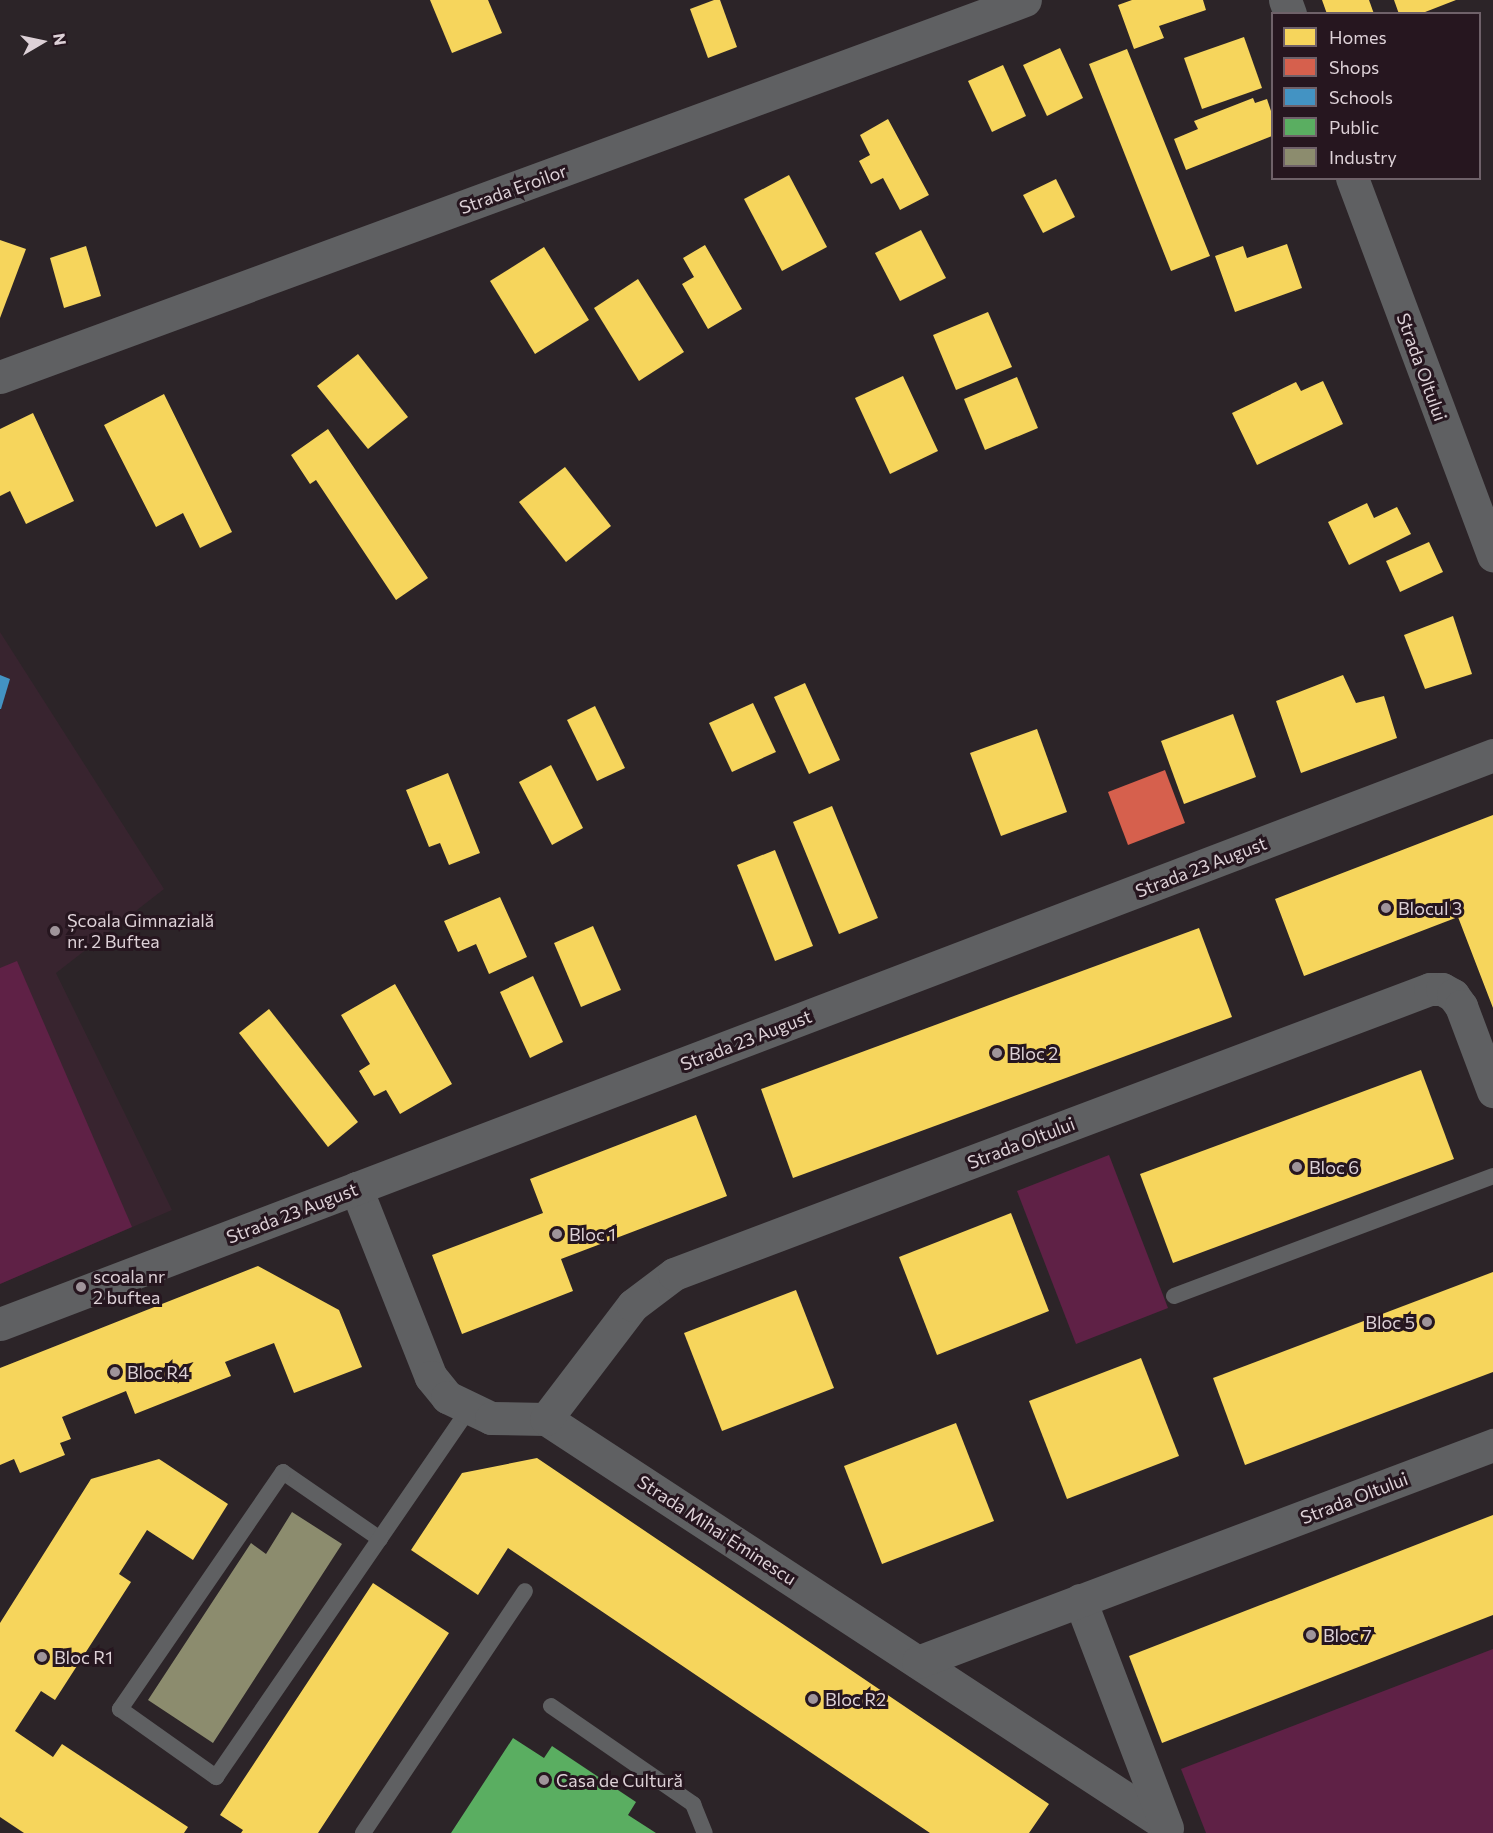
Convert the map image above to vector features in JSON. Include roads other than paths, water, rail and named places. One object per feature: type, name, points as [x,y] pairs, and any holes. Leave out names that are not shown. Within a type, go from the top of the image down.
[{"type":"street","name":"Strada Eroilor","points":[[0,377],[1025,0]]},
{"type":"street","name":"Strada Oltului","points":[[1353,180],[1493,556]]},
{"type":"street","name":"Strada 23 August","points":[[0,1324],[1493,755]]},
{"type":"street","name":"Strada Oltului","points":[[546,1419],[633,1305],[674,1274],[1430,989],[1442,988],[1453,995],[1461,1006],[1493,1091]]},
{"type":"street","points":[[356,1188],[431,1377],[447,1397],[468,1410],[491,1418],[546,1419]]},
{"type":"street","name":"Strada Mihai Eminescu","points":[[546,1419],[1167,1828]]},
{"type":"street","name":"Strada Oltului","points":[[918,1662],[1493,1445]]},
{"type":"street","points":[[1080,1600],[1167,1828]]},
{"type":"lane","points":[[1174,1296],[1493,1176]]},
{"type":"lane","points":[[380,1539],[283,1472],[120,1709],[216,1777],[380,1539],[468,1410]]},
{"type":"lane","points":[[363,1833],[525,1591]]},
{"type":"lane","points":[[551,1706],[693,1803],[705,1833]]},
{"type":"place","name":"Blocul 3","points":[[1386,908]]},
{"type":"place","name":"Școala Gimnazială nr. 2 Buftea","points":[[55,931]]},
{"type":"place","name":"Bloc 2","points":[[997,1053]]},
{"type":"place","name":"Bloc 6","points":[[1297,1167]]},
{"type":"place","name":"Bloc 1","points":[[557,1234]]},
{"type":"place","name":"scoala nr 2 buftea","points":[[81,1287]]},
{"type":"place","name":"Bloc 5","points":[[1427,1322]]},
{"type":"place","name":"Bloc R4","points":[[115,1372]]},
{"type":"place","name":"Bloc 7","points":[[1311,1635]]},
{"type":"place","name":"Bloc R1","points":[[42,1657]]},
{"type":"place","name":"Bloc R2","points":[[813,1699]]},
{"type":"place","name":"Casa de Cultură","points":[[544,1780]]}]
